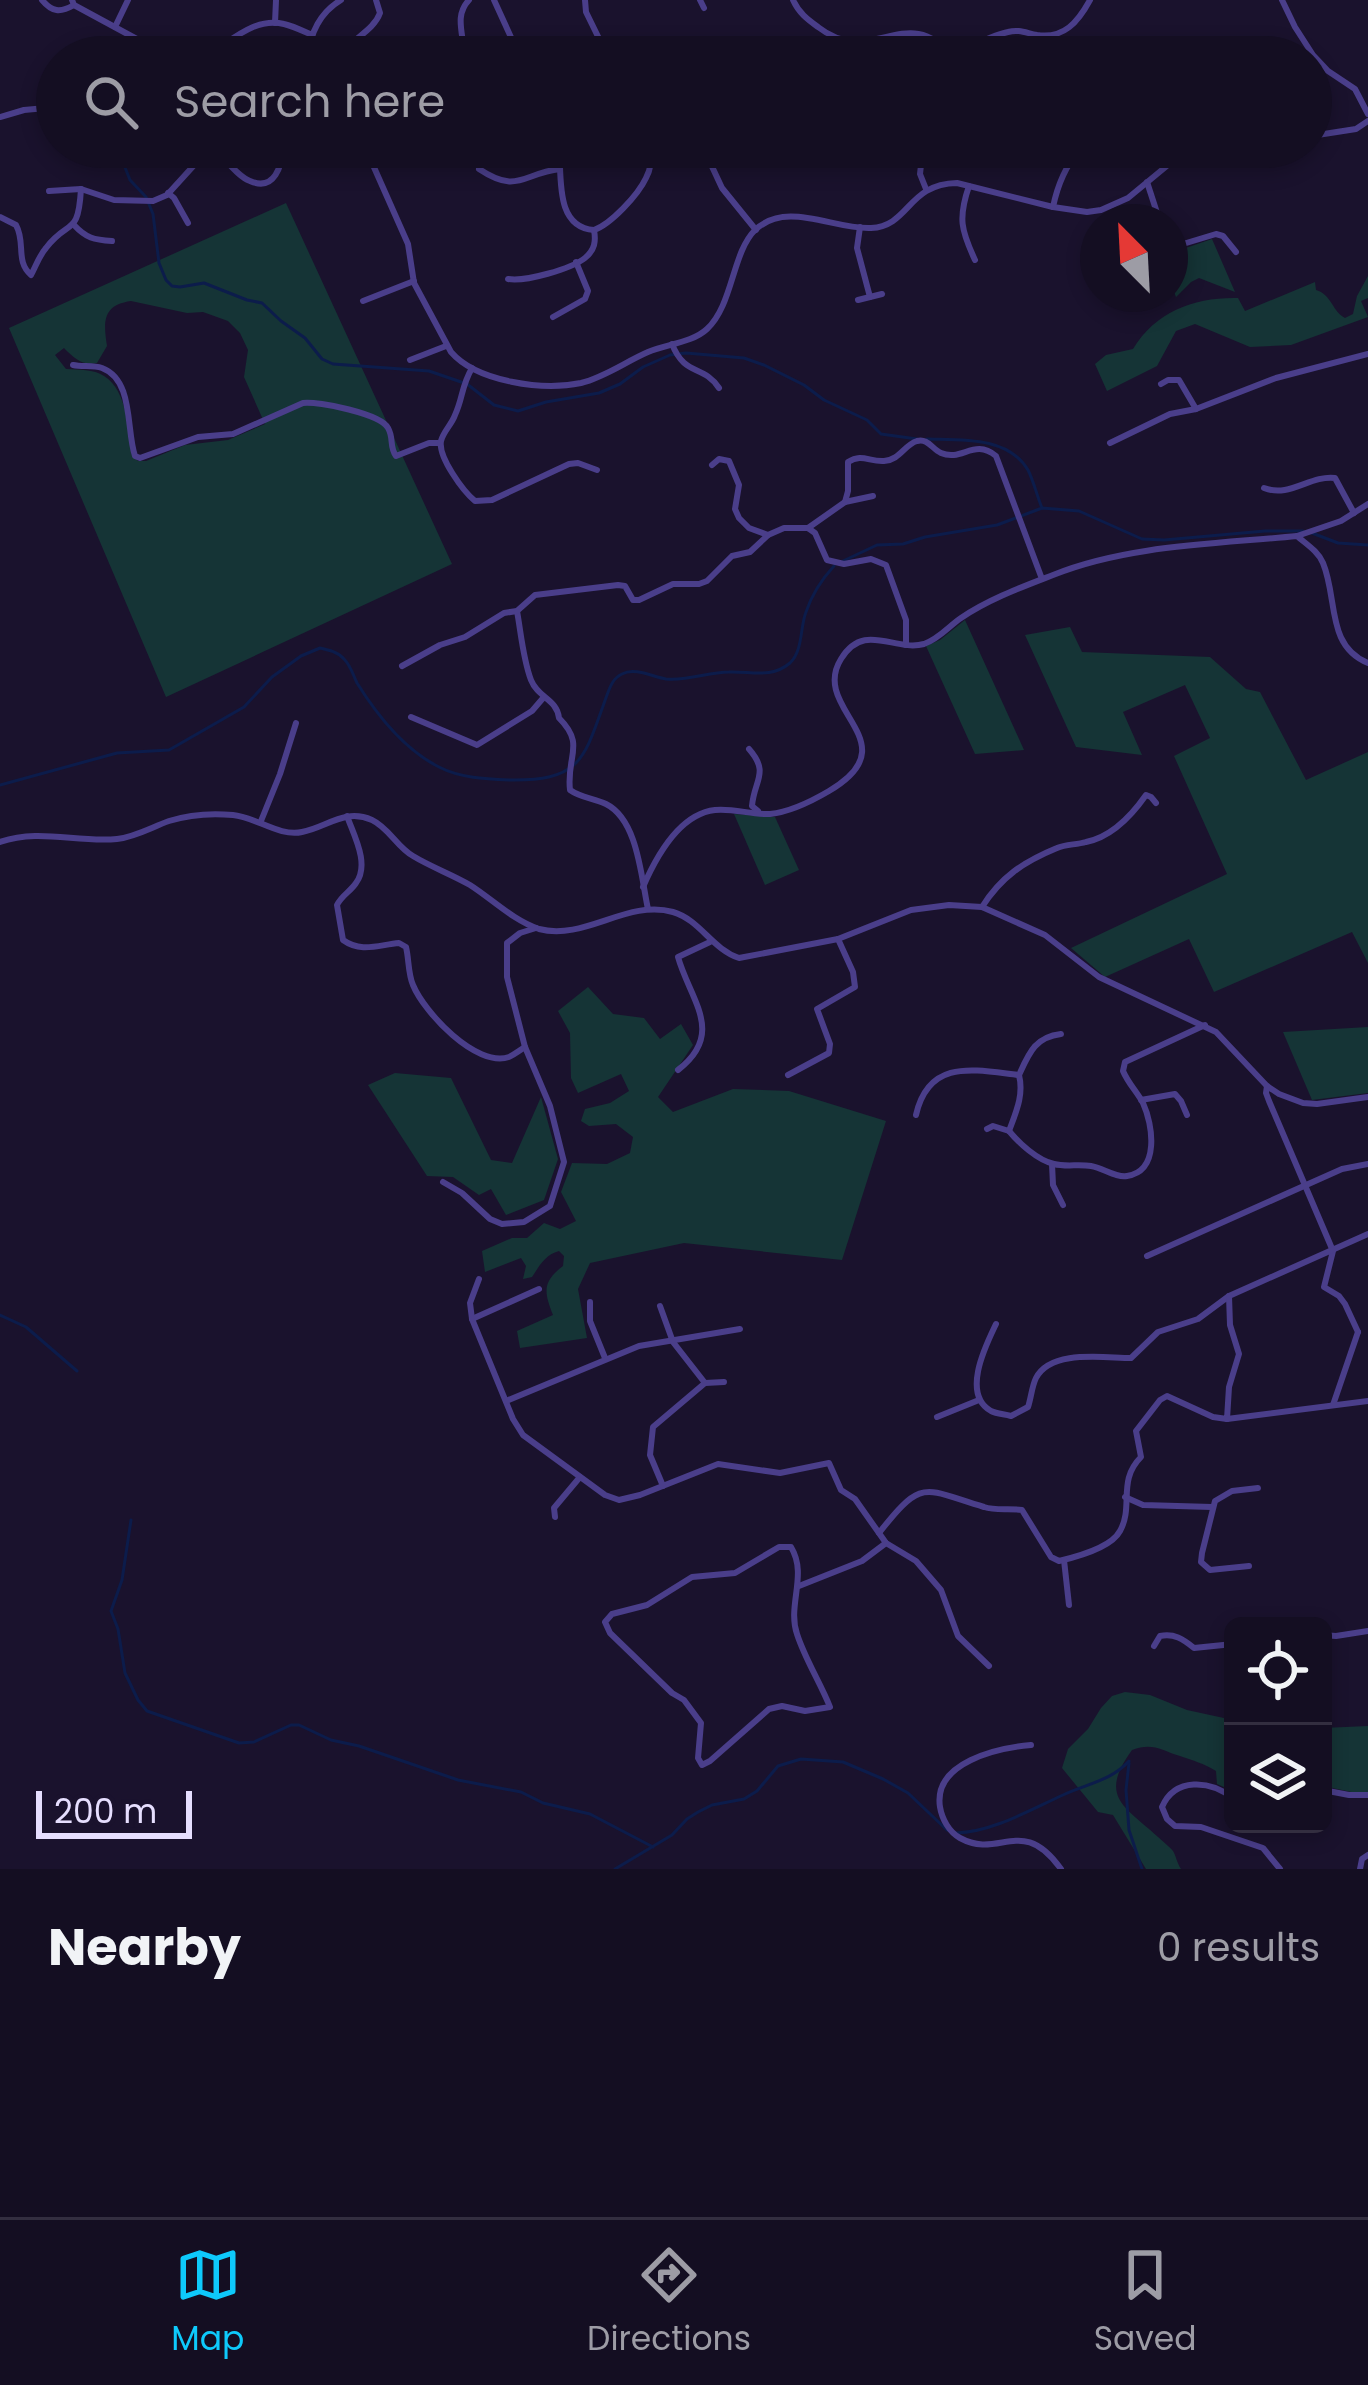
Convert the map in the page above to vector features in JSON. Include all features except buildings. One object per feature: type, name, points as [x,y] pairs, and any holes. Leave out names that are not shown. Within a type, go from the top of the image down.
[{"type":"street","points":[[41,0],[57,11],[73,3],[132,36]]},
{"type":"street","points":[[115,27],[128,0]]},
{"type":"street","points":[[274,23],[276,0]]},
{"type":"street","points":[[237,36],[274,23],[312,35],[327,10],[341,0]]},
{"type":"street","points":[[358,36],[377,21],[376,0]]},
{"type":"street","points":[[462,36],[460,16],[469,0]]},
{"type":"street","points":[[585,0],[598,36]]},
{"type":"street","points":[[793,0],[798,12],[830,36]]},
{"type":"street","points":[[998,36],[1017,30],[1042,36],[1066,30],[1079,20],[1090,0]]},
{"type":"street","points":[[1282,0],[1300,36]]},
{"type":"street","points":[[498,1],[512,36]]},
{"type":"street","points":[[879,36],[911,27],[933,36]]},
{"type":"street","points":[[1332,73],[1355,89],[1368,117],[1356,129],[1332,133]]},
{"type":"street","points":[[0,117],[36,109]]},
{"type":"street","points":[[49,191],[81,189],[125,201],[153,202],[191,168]]},
{"type":"street","points":[[232,168],[246,180],[263,183],[281,168]]},
{"type":"street","points":[[378,168],[408,244],[414,281],[458,361],[503,382],[566,385],[701,334],[719,315],[748,242],[756,230],[776,219],[789,216],[881,226],[893,221],[926,189],[944,183],[1073,211],[1101,210],[1128,198],[1164,168]]},
{"type":"street","points":[[478,169],[514,183],[543,170],[560,169],[560,192],[574,223],[583,230],[595,230],[607,225],[645,181],[649,168]]},
{"type":"street","points":[[713,168],[722,188],[756,230]]},
{"type":"street","points":[[921,168],[926,189]]},
{"type":"street","points":[[1053,207],[1066,168]]},
{"type":"street","points":[[1147,182],[1154,204]]},
{"type":"street","points":[[969,186],[962,231],[975,260]]},
{"type":"street","points":[[0,217],[16,225],[23,244],[20,260],[32,275],[47,246],[74,225],[80,214],[81,189]]},
{"type":"street","points":[[168,193],[188,223]]},
{"type":"street","points":[[74,225],[94,240],[112,241]]},
{"type":"street","points":[[860,227],[857,248],[870,297]]},
{"type":"street","points":[[508,279],[521,282],[585,258],[593,249],[595,230]]},
{"type":"street","points":[[1188,240],[1216,234],[1236,252]]},
{"type":"street","points":[[553,317],[585,299],[588,291],[576,262]]},
{"type":"street","points":[[363,301],[414,281]]},
{"type":"street","points":[[858,300],[882,294]]},
{"type":"street","points":[[671,344],[682,364],[712,376],[719,388]]},
{"type":"street","points":[[410,360],[447,346]]},
{"type":"street","points":[[1110,443],[1170,414],[1196,410],[1276,379],[1368,354]]},
{"type":"street","points":[[73,365],[101,368],[117,380],[124,391],[130,442],[140,458],[199,437],[233,434],[315,402],[380,419],[389,430],[396,456],[440,443]]},
{"type":"street","points":[[472,368],[440,443],[462,489],[475,501],[492,500],[568,464],[597,470]]},
{"type":"street","points":[[1161,384],[1180,380],[1196,410]]},
{"type":"street","points":[[845,502],[852,458],[887,461],[920,440],[952,456],[989,450],[996,456],[1042,579]]},
{"type":"street","points":[[712,465],[719,459],[729,461],[740,484],[735,509],[739,518],[748,528],[767,535]]},
{"type":"street","points":[[1264,488],[1283,491],[1327,476],[1335,478],[1354,513]]},
{"type":"street","points":[[402,666],[504,613],[517,611],[535,595],[619,585],[639,600],[674,584],[699,584],[732,556],[750,552],[767,535],[784,528],[808,528],[845,502],[873,496]]},
{"type":"street","points":[[644,887],[680,827],[697,815],[712,810],[761,813],[790,809],[854,774],[862,758],[862,739],[833,687],[835,669],[856,643],[873,638],[907,645],[928,643],[974,610],[1042,579],[1113,556],[1297,536],[1342,521],[1368,504]]},
{"type":"street","points":[[808,528],[827,560],[844,564],[871,559],[886,565],[906,620],[907,645]]},
{"type":"street","points":[[1297,536],[1323,564],[1341,639],[1351,655],[1368,663]]},
{"type":"street","points":[[517,611],[530,677],[535,688],[554,702],[575,739],[570,790],[609,805],[629,825],[648,910]]},
{"type":"street","points":[[411,717],[477,745],[532,711],[544,697]]},
{"type":"street","points":[[260,821],[296,723]]},
{"type":"street","points":[[749,749],[760,767],[752,806],[761,813]]},
{"type":"street","points":[[982,907],[1008,874],[1060,846],[1098,838],[1132,816],[1146,795],[1156,803]]},
{"type":"street","points":[[0,842],[29,835],[122,838],[176,819],[209,814],[260,821],[282,832],[302,832],[355,815],[376,822],[409,854],[463,881],[536,928],[564,932],[648,910],[672,912],[690,920],[724,953],[739,958],[838,939],[911,910],[982,907],[1045,935],[1099,976],[1205,1025],[1280,1094],[1316,1104],[1368,1097]]},
{"type":"street","points":[[347,816],[362,869],[354,887],[337,905],[343,940],[352,946],[399,943],[406,947],[416,992],[467,1047],[495,1059],[511,1057],[525,1047]]},
{"type":"street","points":[[443,1182],[490,1220],[502,1224],[524,1222],[550,1206],[564,1162],[550,1106],[525,1047],[506,958],[507,943],[536,928]]},
{"type":"street","points":[[788,1075],[829,1053],[817,1009],[855,986],[838,939]]},
{"type":"street","points":[[678,1070],[695,1052],[704,1022],[678,957],[710,942]]},
{"type":"street","points":[[987,1129],[1009,1130],[1052,1164],[1079,1164],[1121,1177],[1142,1169],[1152,1144],[1141,1100],[1125,1078],[1126,1062],[1205,1025]]},
{"type":"street","points":[[1009,1130],[1017,1110],[1018,1075],[1039,1040],[1061,1034]]},
{"type":"street","points":[[916,1115],[929,1087],[954,1070],[1018,1075]]},
{"type":"street","points":[[1268,1086],[1268,1101],[1333,1251],[1324,1287],[1339,1296],[1358,1332],[1333,1405]]},
{"type":"street","points":[[1141,1100],[1175,1094],[1186,1115]]},
{"type":"street","points":[[1052,1164],[1053,1185],[1064,1205]]},
{"type":"street","points":[[1148,1256],[1342,1168],[1368,1164]]},
{"type":"street","points":[[997,1324],[980,1356],[980,1400],[990,1411],[1011,1416],[1028,1408],[1045,1366],[1061,1360],[1131,1358],[1158,1332],[1198,1319],[1229,1296],[1368,1234]]},
{"type":"street","points":[[479,1279],[470,1303],[472,1319],[524,1435],[604,1495],[619,1500],[718,1464],[780,1473],[829,1463],[842,1490],[855,1499],[886,1543],[916,1561],[941,1590],[958,1636],[989,1666]]},
{"type":"street","points":[[472,1319],[538,1289]]},
{"type":"street","points":[[1227,1419],[1229,1388],[1239,1354],[1229,1325],[1229,1296]]},
{"type":"street","points":[[590,1302],[590,1321],[605,1358]]},
{"type":"street","points":[[660,1306],[673,1342],[705,1383]]},
{"type":"street","points":[[506,1401],[639,1346],[740,1329]]},
{"type":"street","points":[[1358,1332],[1368,1331]]},
{"type":"street","points":[[663,1486],[650,1455],[653,1426],[705,1383],[724,1382]]},
{"type":"street","points":[[879,1533],[904,1503],[936,1490],[989,1509],[1022,1510],[1051,1557],[1064,1560],[1115,1537],[1122,1526],[1130,1468],[1141,1456],[1136,1431],[1163,1397],[1227,1419],[1368,1401]]},
{"type":"street","points":[[937,1417],[980,1400]]},
{"type":"street","points":[[555,1517],[554,1508],[580,1477]]},
{"type":"street","points":[[1249,1566],[1210,1570],[1202,1562],[1202,1553],[1212,1507],[1224,1494],[1258,1488]]},
{"type":"street","points":[[1125,1497],[1143,1505],[1212,1507]]},
{"type":"street","points":[[799,1586],[862,1561],[886,1543]]},
{"type":"street","points":[[779,1547],[791,1547],[797,1557],[799,1586],[795,1630],[830,1707],[769,1709],[702,1765],[698,1758],[701,1723],[684,1700],[610,1633],[605,1622],[612,1614],[647,1605],[692,1577],[735,1573],[779,1547]]},
{"type":"street","points":[[1064,1560],[1069,1605]]},
{"type":"street","points":[[1332,1636],[1368,1630]]},
{"type":"street","points":[[1154,1646],[1160,1636],[1170,1634],[1194,1648],[1224,1645]]},
{"type":"street","points":[[1031,1744],[1005,1747],[964,1763],[942,1788],[941,1814],[959,1838],[1030,1841],[1044,1848],[1061,1869]]},
{"type":"street","points":[[1224,1793],[1210,1785],[1186,1785],[1170,1792],[1162,1808],[1174,1826],[1202,1827],[1263,1848],[1280,1869]]},
{"type":"street","points":[[1332,1792],[1368,1795]]},
{"type":"street","points":[[1360,1869],[1368,1855]]},
{"type":"green space","points":[[286,203],[452,564],[166,697],[9,328]],"holes":[[[122,303],[203,312],[228,321],[240,333],[248,350],[244,377],[265,424],[228,440],[185,445],[138,461],[132,456],[126,412],[112,383],[96,372],[66,369],[55,355],[64,348],[83,362],[97,363],[107,346],[107,316]]]},
{"type":"green space","points":[[1212,239],[1235,292],[1199,278],[1188,285],[1188,247]]},
{"type":"green space","points":[[1368,276],[1368,298],[1361,301],[1368,317],[1291,345],[1250,347],[1195,324],[1176,331],[1157,366],[1107,391],[1095,364],[1106,355],[1133,349],[1165,316],[1188,312],[1188,305],[1207,300],[1238,298],[1245,311],[1315,282],[1316,290],[1345,318],[1353,314]]},
{"type":"green space","points":[[965,620],[1024,750],[975,754],[926,646]]},
{"type":"green space","points":[[1070,627],[1082,652],[1210,657],[1246,689],[1260,692],[1306,780],[1368,752],[1368,963],[1352,932],[1214,992],[1189,939],[1105,977],[1071,948],[1227,874],[1174,756],[1210,738],[1185,685],[1123,712],[1142,755],[1076,747],[1025,635]]},
{"type":"green space","points":[[734,814],[775,817],[799,870],[765,885]]},
{"type":"green space","points":[[588,987],[613,1014],[644,1018],[660,1039],[681,1024],[693,1045],[658,1097],[673,1112],[733,1089],[789,1091],[886,1121],[842,1260],[684,1243],[590,1263],[578,1289],[587,1338],[520,1348],[517,1331],[553,1315],[547,1288],[563,1266],[564,1256],[559,1251],[550,1255],[532,1277],[523,1279],[526,1266],[521,1258],[485,1272],[482,1251],[512,1238],[527,1238],[544,1223],[560,1229],[576,1221],[561,1192],[572,1163],[607,1164],[630,1153],[633,1137],[616,1124],[589,1126],[581,1121],[585,1109],[610,1103],[629,1091],[621,1074],[578,1093],[571,1078],[570,1033],[558,1011]]},
{"type":"green space","points":[[1368,1027],[1368,1093],[1312,1100],[1283,1032]]},
{"type":"green space","points":[[395,1073],[451,1078],[491,1160],[512,1163],[541,1097],[558,1159],[544,1200],[506,1215],[491,1189],[479,1195],[453,1177],[427,1176],[368,1085]]},
{"type":"green space","points":[[1125,1692],[1150,1695],[1224,1718],[1224,1787],[1217,1784],[1216,1771],[1211,1768],[1151,1747],[1132,1750],[1117,1779],[1120,1800],[1172,1850],[1181,1869],[1146,1869],[1113,1815],[1098,1812],[1062,1768],[1068,1749],[1112,1696]]},
{"type":"green space","points":[[1368,1726],[1368,1792],[1332,1788],[1332,1728]]},
{"type":"waterway","points":[[125,168],[153,214],[159,263],[172,286],[204,283],[262,303],[333,364],[429,371],[467,384],[494,405],[518,411],[599,393],[670,355],[744,358],[804,385],[867,420],[881,434],[917,439]]},
{"type":"waterway","points":[[927,439],[982,442],[1008,451],[1028,470],[1042,508]]},
{"type":"waterway","points":[[843,561],[877,545],[997,525],[1042,508],[1079,511],[1142,539],[1303,531]]},
{"type":"waterway","points":[[1312,533],[1338,543],[1368,545]]},
{"type":"waterway","points":[[0,785],[117,753],[169,750],[244,707],[272,677],[320,648],[342,657],[393,731],[439,767],[492,779],[553,776],[577,762],[611,686],[622,674],[683,679],[721,672],[768,673],[790,663],[811,599],[834,566]]},
{"type":"waterway","points":[[0,1315],[26,1327],[77,1371]]},
{"type":"waterway","points":[[131,1520],[122,1580],[111,1611],[125,1673],[147,1711],[239,1743],[299,1725],[331,1740],[458,1780],[521,1792],[543,1803],[590,1814],[653,1847]]},
{"type":"waterway","points":[[615,1869],[672,1835],[698,1812],[744,1799],[778,1766],[801,1759],[843,1762],[883,1779],[908,1793],[947,1830]]},
{"type":"waterway","points":[[956,1833],[1011,1819],[1106,1778],[1129,1761]]},
{"type":"waterway","points":[[1129,1763],[1129,1830],[1142,1869]]}]
